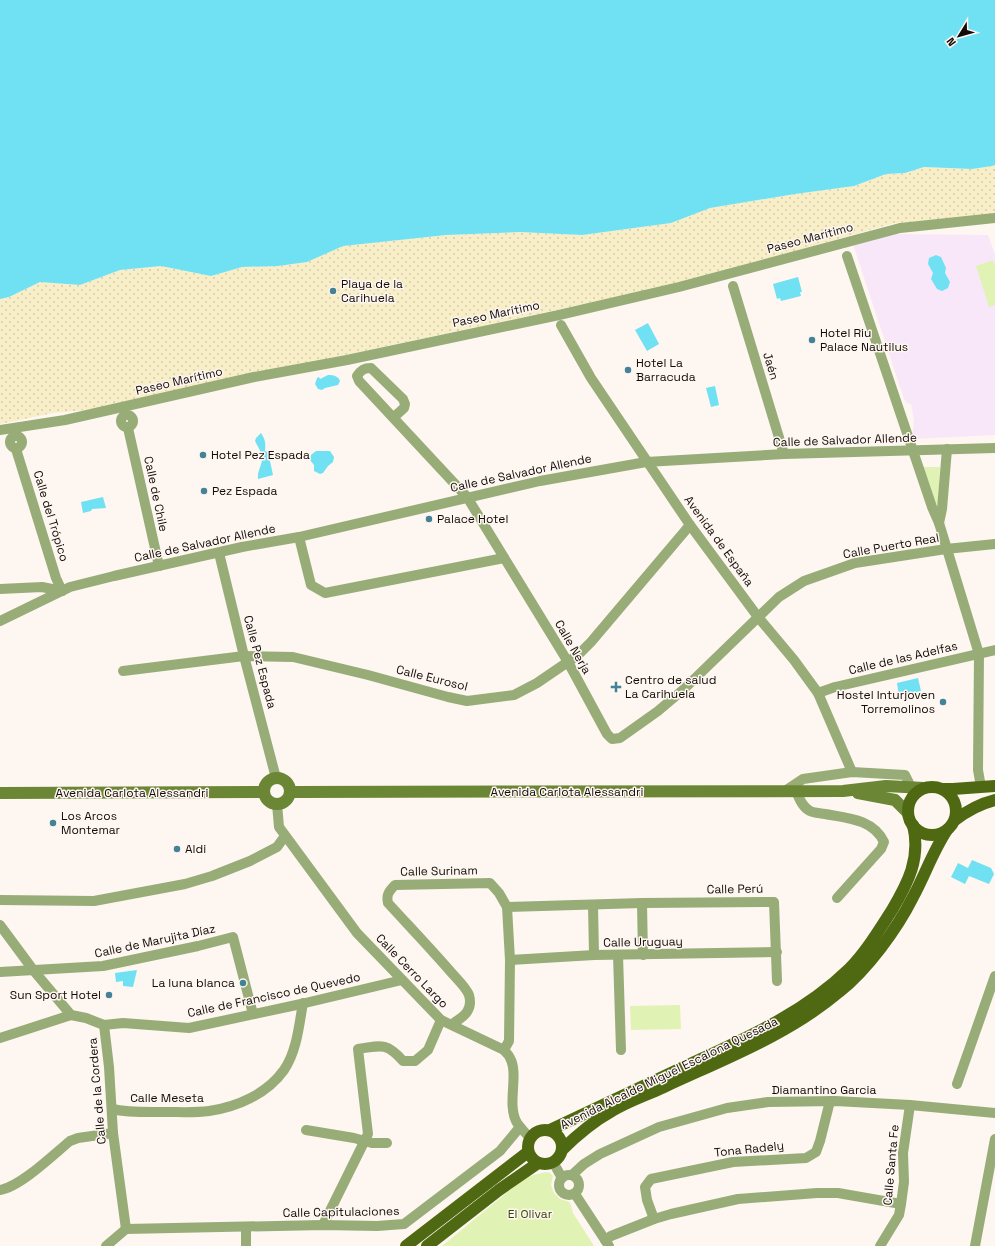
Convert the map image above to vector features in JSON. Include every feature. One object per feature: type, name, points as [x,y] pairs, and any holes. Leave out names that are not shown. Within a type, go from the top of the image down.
[{"type":"main road","points":[[276,778],[282,779],[287,783],[291,792],[287,800],[281,804],[277,804],[268,800],[264,792],[266,784],[272,779],[276,778]]},
{"type":"main road","name":"Avenida Carlota Alessandri","points":[[291,792],[842,791],[886,786],[924,788]]},
{"type":"main road","points":[[995,786],[953,789],[930,787],[924,788],[917,792],[912,798],[908,813],[913,826],[919,831],[933,835],[941,834],[947,830],[955,820],[966,812],[981,804],[995,800]]},
{"type":"main road","points":[[942,789],[953,798],[956,813],[955,820]]},
{"type":"main road","name":"Avenida Carlota Alessandri","points":[[842,791],[895,800],[903,806],[908,813]]},
{"type":"main road","name":"Avenida Carlota Alessandri","points":[[0,793],[264,792]]},
{"type":"main road","name":"Avenida Alcalde Miguel Escalona Quesada","points":[[550,1130],[767,1028],[804,1005],[834,982],[850,968],[863,952],[903,892],[911,872],[916,853],[916,839],[913,826]]},
{"type":"main road","name":"Avenida Alcalde Miguel Escalona Quesada","points":[[562,1150],[578,1134],[612,1111],[771,1037],[810,1014],[840,992],[858,975],[896,927],[913,898],[940,841],[947,830]]},
{"type":"main road","points":[[538,1130],[550,1130],[557,1135],[561,1141],[562,1150],[553,1162],[543,1164],[538,1163],[528,1152],[527,1145],[532,1135],[538,1130]]},
{"type":"main road","points":[[406,1246],[528,1152]]},
{"type":"main road","points":[[427,1246],[499,1190],[538,1163]]},
{"type":"street","name":"Paseo Marítimo","points":[[0,430],[68,419],[254,377],[350,359],[574,311],[679,287],[900,228],[995,218]]},
{"type":"street","points":[[848,256],[912,451],[939,523],[979,654],[978,770],[981,787]]},
{"type":"street","name":"Jaén","points":[[733,286],[784,454]]},
{"type":"street","name":"Avenida de España","points":[[562,325],[591,378],[646,462],[690,525],[758,617],[794,660],[818,693],[852,772]]},
{"type":"street","name":"Calle Nerja","points":[[394,417],[404,408],[405,404],[403,399],[371,368],[365,368],[357,376],[359,381],[467,497],[568,662],[607,734],[612,739],[620,738],[658,711],[684,689],[758,617]]},
{"type":"street","name":"Calle de Chile","points":[[128,428],[159,566]]},
{"type":"street","name":"Calle de Salvador Allende","points":[[0,621],[70,587],[219,552],[299,536],[540,481],[646,462],[784,454],[995,448]]},
{"type":"street","name":"Calle del Trópico","points":[[16,449],[56,578],[62,591]]},
{"type":"street","points":[[939,523],[942,509],[947,450]]},
{"type":"street","name":"Calle Eurosol","points":[[123,670],[244,656],[293,657],[368,675],[448,698],[467,701],[514,695],[537,683],[578,655],[591,642],[690,525]]},
{"type":"street","points":[[299,536],[311,585],[325,593],[504,558]]},
{"type":"street","name":"Calle Puerto Real","points":[[758,617],[779,597],[804,581],[855,563],[946,549],[995,544]]},
{"type":"street","name":"Calle Pez Espada","points":[[219,552],[276,778]]},
{"type":"street","points":[[0,589],[42,587],[62,591]]},
{"type":"street","name":"Calle de las Adelfas","points":[[818,693],[835,686],[995,650]]},
{"type":"street","points":[[837,898],[881,849],[884,842],[880,835],[868,824],[857,820],[810,811],[790,791],[803,779],[852,772],[905,775],[911,787]]},
{"type":"street","name":"Calle Cerro Largo","points":[[277,804],[278,827],[357,933],[441,1020],[504,1050]]},
{"type":"street","points":[[0,900],[94,901],[185,884],[212,876],[250,861],[276,846],[285,836]]},
{"type":"street","name":"Calle Surinam","points":[[454,1026],[455,1022],[466,1014],[469,1009],[468,995],[430,948],[388,903],[387,898],[389,891],[395,885],[490,883],[499,893],[507,907],[510,960],[509,1041],[504,1050]]},
{"type":"street","name":"Calle Perú","points":[[507,907],[642,903],[774,902],[777,981]]},
{"type":"street","points":[[642,903],[643,954]]},
{"type":"street","points":[[593,905],[594,956]]},
{"type":"street","points":[[0,925],[34,971],[71,1015],[0,1038]]},
{"type":"street","name":"Calle de Marujita Díaz","points":[[0,972],[103,966],[233,937],[254,1014]]},
{"type":"street","name":"Calle Uruguay","points":[[510,960],[643,954],[777,952]]},
{"type":"street","points":[[618,955],[621,1050]]},
{"type":"street","points":[[957,1084],[995,976]]},
{"type":"street","name":"Calle de Francisco de Quevedo","points":[[104,1025],[123,1023],[189,1028],[402,980]]},
{"type":"street","name":"Calle Meseta","points":[[112,1109],[126,1112],[208,1112],[238,1104],[256,1096],[274,1082],[285,1069],[295,1045],[303,1003]]},
{"type":"street","name":"Calle de la Cordera","points":[[71,1015],[86,1018],[104,1025],[109,1067],[113,1133],[126,1229]]},
{"type":"street","points":[[323,1225],[368,1134],[358,1049],[385,1046],[394,1050],[403,1061],[415,1061],[428,1050],[441,1020]]},
{"type":"street","points":[[504,1050],[511,1059],[513,1070],[513,1112],[520,1127],[530,1138]]},
{"type":"street","name":"Diamantino Garcia","points":[[567,1176],[600,1154],[660,1127],[727,1108],[768,1102],[830,1101],[910,1105],[995,1113]]},
{"type":"street","name":"Tona Radely","points":[[654,1219],[645,1187],[651,1180],[733,1162],[806,1158],[816,1152],[830,1101]]},
{"type":"street","name":"Calle Santa Fe","points":[[880,1246],[899,1215],[904,1182],[903,1153],[910,1105]]},
{"type":"street","name":"Calle Capitulaciones","points":[[126,1229],[323,1225],[377,1226],[404,1224],[413,1219],[500,1151],[520,1127]]},
{"type":"street","points":[[306,1130],[354,1138],[372,1143],[387,1143]]},
{"type":"street","points":[[0,1190],[20,1182],[70,1141],[78,1138],[113,1133]]},
{"type":"street","points":[[975,1246],[995,1139]]},
{"type":"street","points":[[553,1162],[567,1176],[575,1177],[579,1182],[579,1189],[575,1194],[568,1196],[562,1192],[559,1184],[567,1176]]},
{"type":"street","points":[[575,1194],[607,1243],[611,1236],[654,1219],[738,1199],[817,1193],[838,1193],[901,1204]]},
{"type":"street","points":[[246,1227],[246,1246]]},
{"type":"street","points":[[106,1246],[126,1229]]},
{"type":"shaded area","points":[[891,234],[988,235],[995,255],[995,435],[912,439],[914,420],[911,404],[907,403],[904,399],[853,244]]},
{"type":"green space","points":[[993,260],[995,266],[995,305],[989,307],[976,266]]},
{"type":"green space","points":[[923,467],[940,467],[937,504],[936,504]]},
{"type":"green space","points":[[680,1005],[681,1029],[631,1030],[630,1006]]},
{"type":"green space","name":"El Olivar","points":[[546,1172],[553,1176],[551,1185],[554,1193],[560,1199],[569,1202],[573,1213],[594,1246],[442,1246],[521,1181],[530,1176]]},
{"type":"sand","name":"Playa de la Carihuela","points":[[995,165],[995,215],[895,223],[672,285],[94,409],[53,413],[0,424],[0,299],[9,297],[40,282],[80,285],[120,270],[161,266],[211,276],[242,267],[278,266],[307,262],[342,246],[446,235],[520,232],[582,235],[671,223],[710,208],[854,186],[886,174],[905,173],[924,167],[972,169]]},
{"type":"water","points":[[0,0],[995,0],[995,165],[972,169],[924,167],[905,173],[886,174],[854,186],[710,208],[671,223],[582,235],[520,232],[446,235],[343,246],[307,262],[278,266],[242,267],[211,276],[161,266],[120,270],[80,285],[40,282],[9,297],[0,299]]},
{"type":"water","points":[[936,255],[941,257],[946,268],[945,273],[950,282],[948,288],[942,291],[937,289],[931,279],[933,273],[928,264],[929,258]]},
{"type":"water","points":[[798,277],[802,292],[800,292],[801,296],[781,301],[780,298],[777,299],[773,284]]},
{"type":"water","points":[[648,323],[659,344],[647,351],[635,330]]},
{"type":"water","points":[[328,375],[338,378],[340,381],[338,385],[322,390],[318,389],[315,384],[317,378],[319,377],[320,379]]},
{"type":"water","points":[[715,386],[719,405],[711,407],[706,388]]},
{"type":"water","points":[[261,433],[265,441],[265,451],[268,452],[273,475],[258,479],[262,457],[255,441]]},
{"type":"water","points":[[316,451],[330,451],[334,457],[333,462],[323,473],[320,474],[314,471],[314,465],[310,460],[311,455]]},
{"type":"water","points":[[103,497],[106,508],[92,509],[91,511],[83,513],[81,502]]},
{"type":"water","points":[[918,678],[921,691],[899,696],[897,683]]},
{"type":"water","points":[[972,860],[991,868],[994,874],[989,884],[969,876],[965,884],[951,877],[958,863],[968,868]]},
{"type":"water","points":[[137,970],[133,987],[123,986],[123,981],[116,982],[115,973]]},
{"type":"place","name":"Playa de la Carihuela","points":[[333,291]]},
{"type":"place","name":"Hotel Riu Palace Nautilus","points":[[812,340]]},
{"type":"place","name":"Hotel La Barracuda","points":[[628,370]]},
{"type":"place","name":"Hotel Pez Espada","points":[[203,455]]},
{"type":"place","name":"Pez Espada","points":[[204,491]]},
{"type":"place","name":"Palace Hotel","points":[[429,519]]},
{"type":"place","name":"Centro de salud La Carihuela","points":[[616,687]]},
{"type":"place","name":"Hostel Inturjoven Torremolinos","points":[[943,702]]},
{"type":"place","name":"Los Arcos Montemar","points":[[53,823]]},
{"type":"place","name":"Aldi","points":[[177,849]]},
{"type":"place","name":"La luna blanca","points":[[243,983]]},
{"type":"place","name":"Sun Sport Hotel","points":[[109,995]]}]
